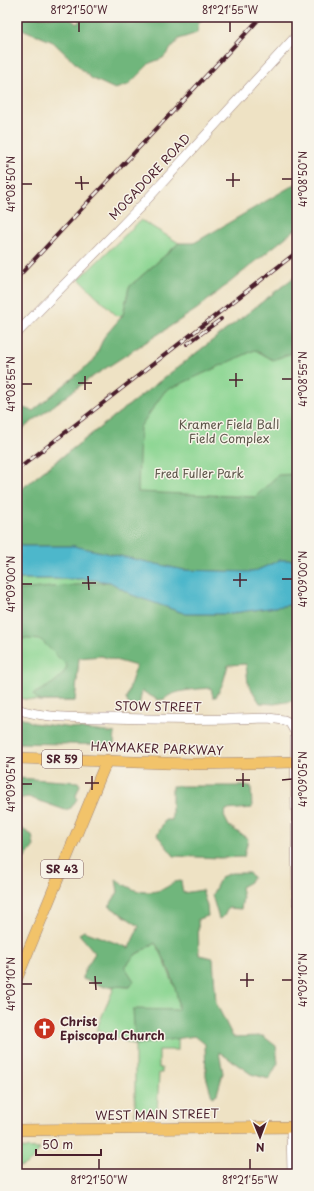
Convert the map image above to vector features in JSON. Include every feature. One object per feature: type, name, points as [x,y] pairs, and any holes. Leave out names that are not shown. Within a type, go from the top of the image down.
[{"type":"main road","name":"HAYMAKER PARKWAY","points":[[17,758],[194,764],[296,762]]},
{"type":"main road","name":"SR 43","points":[[17,978],[107,760]]},
{"type":"main road","name":"WEST MAIN STREET","points":[[17,1130],[294,1127]]},
{"type":"street","name":"MOGADORE ROAD","points":[[17,333],[142,205],[297,35]]},
{"type":"street","name":"STOW STREET","points":[[17,709],[32,714],[65,717],[164,720],[268,718],[294,722]]},
{"type":"street","points":[[294,722],[296,762],[297,903]]},
{"type":"street","points":[[292,1174],[294,1127]]},
{"type":"green space","points":[[17,17],[68,17],[77,24],[82,17],[206,17],[199,22],[197,33],[179,39],[163,58],[150,63],[128,85],[115,89],[91,78],[53,42],[22,29],[17,22]]},
{"type":"green space","points":[[297,183],[297,228],[197,309],[89,379],[17,433],[17,406],[33,411],[94,360],[104,337],[123,315],[129,287],[179,243],[194,243]]},
{"type":"green space","points":[[141,220],[179,243],[129,287],[123,315],[117,316],[79,279]]},
{"type":"green space","name":"Fred Fuller Park","points":[[297,275],[297,560],[280,560],[253,572],[74,546],[17,546],[17,493]]},
{"type":"green space","name":"Fred Fuller Park","points":[[297,275],[297,351],[273,360],[255,350],[165,391],[140,427],[138,492],[255,497],[278,475],[297,474],[297,560],[280,560],[253,572],[184,570],[74,546],[17,546],[17,493]]},
{"type":"green space","points":[[17,579],[85,579],[110,582],[81,633],[75,701],[39,701],[17,698]]},
{"type":"green space","points":[[110,582],[132,595],[186,614],[226,614],[297,604],[297,708],[294,708],[293,701],[274,704],[260,703],[248,684],[246,664],[228,665],[223,683],[216,697],[213,697],[211,688],[179,692],[168,696],[165,699],[158,700],[142,691],[139,706],[129,705],[126,699],[136,666],[101,656],[79,658],[75,701],[39,701],[33,694],[57,680],[67,666],[41,640],[17,638],[17,590]]},
{"type":"green space","points":[[17,715],[33,723],[115,733],[114,745],[17,743]]},
{"type":"green space","points":[[17,778],[78,782],[80,785],[76,795],[77,799],[71,808],[65,810],[28,797],[17,799]]},
{"type":"green space","points":[[172,786],[251,786],[252,808],[226,810],[224,816],[229,826],[248,839],[244,857],[220,858],[174,856],[157,835],[165,820],[172,820]]},
{"type":"green space","points":[[17,826],[32,835],[34,846],[17,868]]},
{"type":"green space","points":[[231,873],[249,873],[253,877],[250,882],[241,887],[243,898],[241,909],[228,908],[224,916],[219,919],[212,895],[221,877]]},
{"type":"green space","points":[[116,879],[133,889],[145,892],[158,891],[181,881],[183,893],[202,890],[207,906],[208,916],[198,919],[199,955],[213,958],[216,1003],[233,1037],[263,1036],[276,1046],[278,1063],[269,1079],[251,1074],[219,1052],[223,1073],[217,1094],[212,1097],[206,1076],[205,1044],[195,1036],[135,1045],[133,1009],[178,1010],[178,1002],[171,975],[155,943],[135,955],[125,967],[134,981],[130,987],[104,987],[83,979],[84,971],[95,953],[79,934],[84,931],[129,948],[139,926],[109,906],[118,892]]},
{"type":"green space","points":[[155,943],[161,952],[179,998],[178,1050],[159,1050],[159,1068],[162,1068],[162,1073],[159,1073],[157,1115],[135,1115],[135,1045],[96,1030],[113,990],[113,986],[130,987],[125,967],[135,955]]},
{"type":"green space","points":[[17,1148],[40,1149],[28,1163],[21,1167],[17,1167]]},
{"type":"water","points":[[17,546],[74,546],[184,570],[253,572],[280,560],[297,560],[297,604],[226,614],[186,614],[132,595],[110,582],[85,579],[17,579]]},
{"type":"railway","points":[[17,278],[261,17]]},
{"type":"railway","points":[[17,470],[297,252]]},
{"type":"railway","points":[[187,344],[221,319]]},
{"type":"place","name":"Christ Episcopal Church","points":[[45,1029]]},
{"type":"park label","name":"Kramer Field Ball Field Complex","points":[[229,432]]}]
